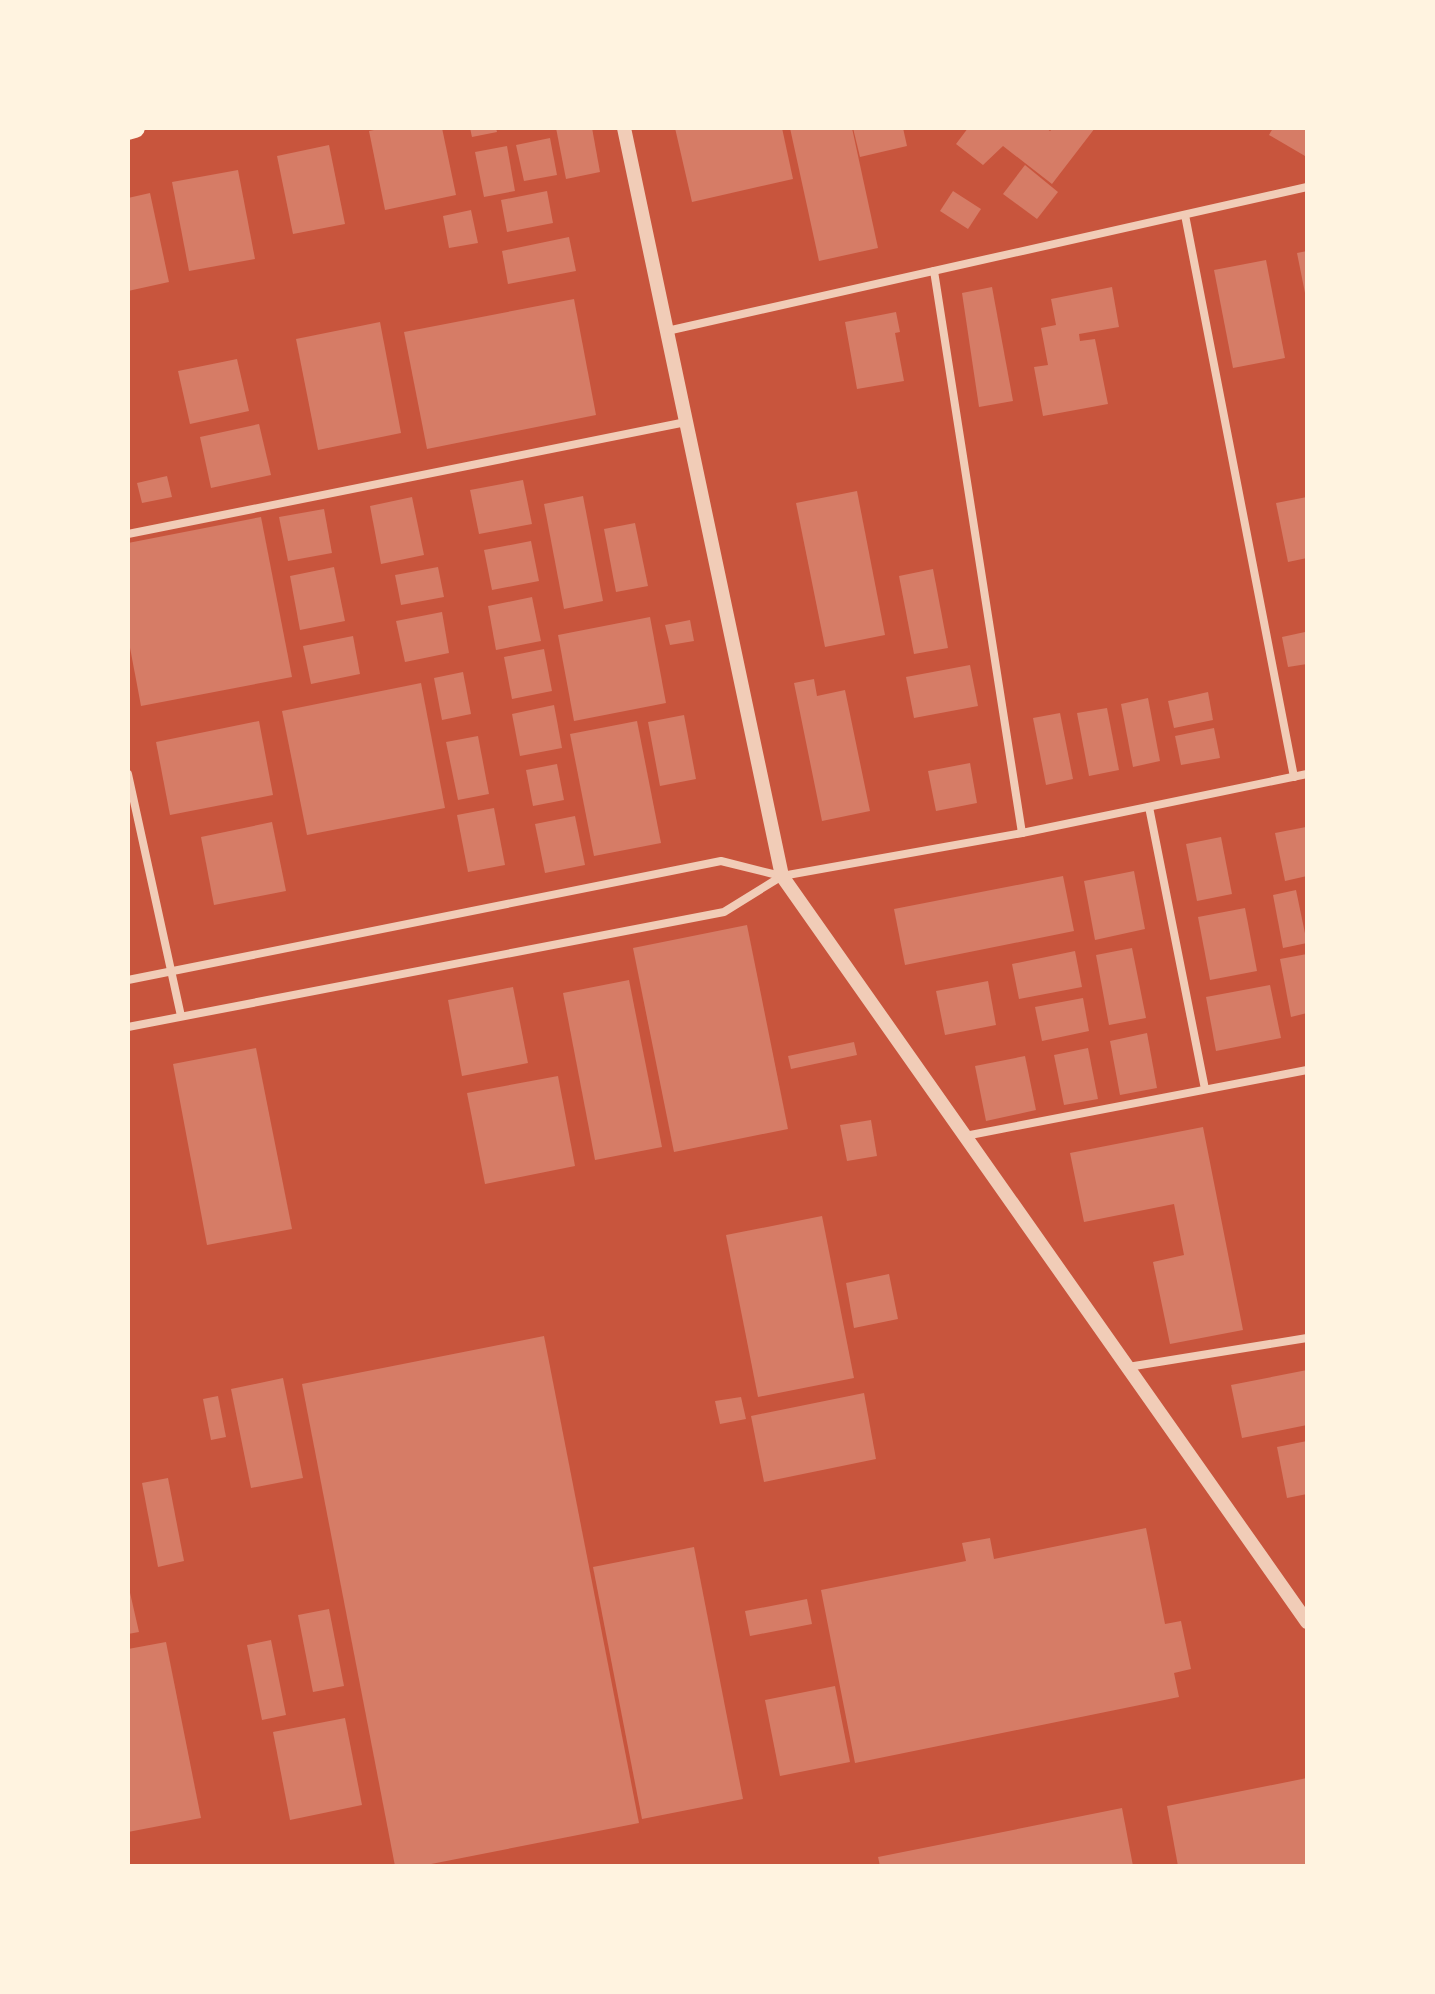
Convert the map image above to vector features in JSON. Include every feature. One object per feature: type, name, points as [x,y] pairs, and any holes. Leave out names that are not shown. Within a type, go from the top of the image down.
[{"type":"main road","points":[[128,130],[135,128]]},
{"type":"street","points":[[624,128],[782,876],[1307,1622]]},
{"type":"street","points":[[667,331],[1307,187]]},
{"type":"street","points":[[1185,215],[1294,777]]},
{"type":"street","points":[[934,271],[1022,833]]},
{"type":"street","points":[[128,534],[686,422]]},
{"type":"street","points":[[128,774],[181,1016]]},
{"type":"street","points":[[128,1027],[724,912],[782,876],[1022,833],[1307,774]]},
{"type":"street","points":[[1149,807],[1205,1089]]},
{"type":"street","points":[[128,980],[721,861],[782,876]]},
{"type":"street","points":[[965,1136],[1307,1070]]},
{"type":"street","points":[[1128,1367],[1307,1338]]},
{"type":"building","points":[[442,128],[456,195],[385,210],[369,131]]},
{"type":"building","points":[[470,128],[496,128],[497,132],[472,137]]},
{"type":"building","points":[[556,128],[592,128],[600,172],[566,179]]},
{"type":"building","points":[[675,128],[782,128],[793,179],[692,202]]},
{"type":"building","points":[[790,128],[852,128],[878,248],[819,261]]},
{"type":"building","points":[[853,128],[903,128],[907,146],[860,157]]},
{"type":"building","points":[[968,128],[1046,128],[1050,131],[1053,128],[1095,128],[1052,184],[1003,146],[983,165],[956,144]]},
{"type":"building","points":[[1273,128],[1307,128],[1305,156],[1269,135]]},
{"type":"building","points":[[550,138],[557,175],[524,181],[516,145]]},
{"type":"building","points":[[329,145],[345,224],[293,234],[277,156]]},
{"type":"building","points":[[507,146],[515,191],[484,197],[475,152]]},
{"type":"building","points":[[1025,165],[1058,192],[1037,219],[1003,194]]},
{"type":"building","points":[[238,170],[255,259],[189,271],[172,182]]},
{"type":"building","points":[[547,191],[553,223],[507,232],[501,200]]},
{"type":"building","points":[[953,191],[981,209],[968,229],[940,211]]},
{"type":"building","points":[[150,193],[169,282],[128,291],[128,198]]},
{"type":"building","points":[[471,210],[478,243],[449,248],[443,216]]},
{"type":"building","points":[[569,237],[576,271],[508,284],[502,251]]},
{"type":"building","points":[[1307,251],[1307,298],[1306,298],[1297,253]]},
{"type":"building","points":[[1266,260],[1285,358],[1233,368],[1214,270]]},
{"type":"building","points":[[992,287],[1013,401],[979,407],[962,293]]},
{"type":"building","points":[[1112,287],[1119,327],[1079,334],[1080,341],[1095,339],[1108,404],[1043,416],[1034,367],[1048,365],[1041,328],[1056,325],[1051,299]]},
{"type":"building","points":[[574,299],[596,415],[427,449],[404,332]]},
{"type":"building","points":[[896,312],[900,332],[895,333],[904,381],[857,389],[845,322]]},
{"type":"building","points":[[380,322],[401,433],[318,450],[296,339]]},
{"type":"building","points":[[237,359],[249,411],[190,424],[178,371]]},
{"type":"building","points":[[259,424],[271,475],[211,488],[200,437]]},
{"type":"building","points":[[167,476],[172,497],[142,503],[137,483]]},
{"type":"building","points":[[523,480],[532,524],[479,534],[470,490]]},
{"type":"building","points":[[857,491],[885,635],[825,647],[796,503]]},
{"type":"building","points":[[583,496],[603,601],[564,609],[544,504]]},
{"type":"building","points":[[412,497],[424,555],[381,564],[370,506]]},
{"type":"building","points":[[1307,497],[1307,558],[1288,562],[1276,503]]},
{"type":"building","points":[[324,509],[332,553],[288,561],[279,517]]},
{"type":"building","points":[[261,517],[292,677],[141,706],[128,637],[128,543]]},
{"type":"building","points":[[635,523],[648,586],[616,592],[604,529]]},
{"type":"building","points":[[531,541],[539,581],[492,590],[484,550]]},
{"type":"building","points":[[334,567],[345,621],[300,630],[290,576]]},
{"type":"building","points":[[438,567],[444,597],[401,605],[395,575]]},
{"type":"building","points":[[933,569],[948,648],[914,654],[899,576]]},
{"type":"building","points":[[532,597],[541,641],[496,650],[488,606]]},
{"type":"building","points":[[442,612],[449,653],[405,662],[396,621]]},
{"type":"building","points":[[650,617],[666,703],[574,721],[558,635]]},
{"type":"building","points":[[690,620],[694,641],[670,645],[665,625]]},
{"type":"building","points":[[1305,632],[1307,664],[1288,667],[1282,637]]},
{"type":"building","points":[[353,636],[360,674],[311,684],[303,646]]},
{"type":"building","points":[[544,649],[552,691],[512,699],[504,657]]},
{"type":"building","points":[[970,665],[978,706],[914,718],[906,677]]},
{"type":"building","points":[[463,672],[471,714],[442,720],[434,678]]},
{"type":"building","points":[[814,679],[817,696],[845,690],[870,811],[822,821],[794,683]]},
{"type":"building","points":[[421,683],[445,808],[307,835],[282,711]]},
{"type":"building","points":[[1208,692],[1213,720],[1174,728],[1168,701]]},
{"type":"building","points":[[1148,698],[1160,761],[1133,767],[1121,704]]},
{"type":"building","points":[[554,705],[562,748],[520,756],[512,714]]},
{"type":"building","points":[[1107,708],[1119,770],[1089,776],[1077,713]]},
{"type":"building","points":[[1060,713],[1073,779],[1046,785],[1033,718]]},
{"type":"building","points":[[684,715],[696,779],[660,786],[648,722]]},
{"type":"building","points":[[259,721],[273,795],[170,815],[156,742]]},
{"type":"building","points":[[637,721],[661,843],[594,856],[570,734]]},
{"type":"building","points":[[1214,728],[1220,758],[1181,765],[1175,736]]},
{"type":"building","points":[[478,736],[489,794],[458,800],[446,742]]},
{"type":"building","points":[[970,763],[977,803],[936,811],[928,771]]},
{"type":"building","points":[[557,764],[564,800],[533,806],[526,770]]},
{"type":"building","points":[[494,808],[505,865],[468,872],[457,815]]},
{"type":"building","points":[[575,816],[585,865],[545,873],[535,824]]},
{"type":"building","points":[[272,822],[286,891],[214,905],[201,837]]},
{"type":"building","points":[[1306,827],[1307,876],[1285,881],[1275,833]]},
{"type":"building","points":[[1221,837],[1232,894],[1197,901],[1186,844]]},
{"type":"building","points":[[1134,871],[1145,929],[1095,940],[1084,881]]},
{"type":"building","points":[[1063,876],[1074,931],[905,965],[894,909]]},
{"type":"building","points":[[1296,890],[1307,943],[1283,948],[1273,895]]},
{"type":"building","points":[[1245,908],[1257,971],[1210,980],[1198,917]]},
{"type":"building","points":[[747,925],[788,1129],[674,1152],[633,948]]},
{"type":"building","points":[[1132,948],[1146,1018],[1109,1025],[1096,955]]},
{"type":"building","points":[[1075,951],[1082,987],[1019,999],[1012,964]]},
{"type":"building","points":[[1307,954],[1307,1013],[1291,1017],[1280,959]]},
{"type":"building","points":[[629,980],[662,1147],[595,1160],[563,993]]},
{"type":"building","points":[[988,981],[996,1025],[945,1035],[936,991]]},
{"type":"building","points":[[1270,985],[1281,1038],[1216,1051],[1206,997]]},
{"type":"building","points":[[513,987],[528,1063],[462,1076],[448,1000]]},
{"type":"building","points":[[1083,998],[1089,1031],[1042,1041],[1035,1007]]},
{"type":"building","points":[[1147,1033],[1157,1088],[1120,1095],[1110,1041]]},
{"type":"building","points":[[854,1042],[857,1055],[791,1069],[788,1056]]},
{"type":"building","points":[[256,1048],[292,1229],[207,1245],[173,1064]]},
{"type":"building","points":[[1088,1048],[1098,1099],[1064,1105],[1054,1055]]},
{"type":"building","points":[[1025,1056],[1036,1110],[986,1121],[975,1066]]},
{"type":"building","points":[[558,1076],[575,1166],[485,1184],[467,1093]]},
{"type":"building","points":[[871,1120],[877,1156],[847,1161],[840,1125]]},
{"type":"building","points":[[1203,1127],[1243,1330],[1170,1344],[1153,1262],[1184,1255],[1174,1204],[1084,1222],[1070,1153]]},
{"type":"building","points":[[822,1216],[854,1378],[758,1397],[726,1235]]},
{"type":"building","points":[[889,1274],[898,1319],[854,1328],[846,1283]]},
{"type":"building","points":[[544,1336],[639,1823],[421,1866],[395,1866],[302,1384]]},
{"type":"building","points":[[1307,1370],[1307,1425],[1242,1438],[1231,1385]]},
{"type":"building","points":[[283,1378],[303,1478],[251,1488],[231,1389]]},
{"type":"building","points":[[864,1393],[876,1459],[764,1482],[751,1416]]},
{"type":"building","points":[[218,1396],[226,1437],[211,1440],[203,1399]]},
{"type":"building","points":[[741,1397],[746,1419],[720,1424],[715,1401]]},
{"type":"building","points":[[1307,1441],[1307,1494],[1287,1498],[1277,1447]]},
{"type":"building","points":[[168,1478],[184,1561],[158,1567],[142,1483]]},
{"type":"building","points":[[1146,1528],[1165,1624],[1181,1621],[1191,1669],[1174,1673],[1179,1697],[855,1763],[821,1590],[966,1561],[962,1543],[990,1538],[994,1559]]},
{"type":"building","points":[[694,1547],[743,1799],[642,1819],[593,1567]]},
{"type":"building","points":[[128,1584],[139,1632],[128,1634]]},
{"type":"building","points":[[807,1599],[812,1624],[750,1636],[745,1611]]},
{"type":"building","points":[[329,1609],[344,1686],[313,1692],[298,1615]]},
{"type":"building","points":[[271,1640],[286,1715],[262,1720],[247,1645]]},
{"type":"building","points":[[166,1642],[201,1818],[128,1832],[128,1649]]},
{"type":"building","points":[[835,1686],[850,1762],[780,1776],[765,1700]]},
{"type":"building","points":[[345,1718],[362,1805],[290,1820],[273,1732]]},
{"type":"building","points":[[1307,1778],[1307,1866],[1178,1866],[1167,1806]]},
{"type":"building","points":[[1122,1808],[1133,1866],[880,1866],[878,1857]]}]
